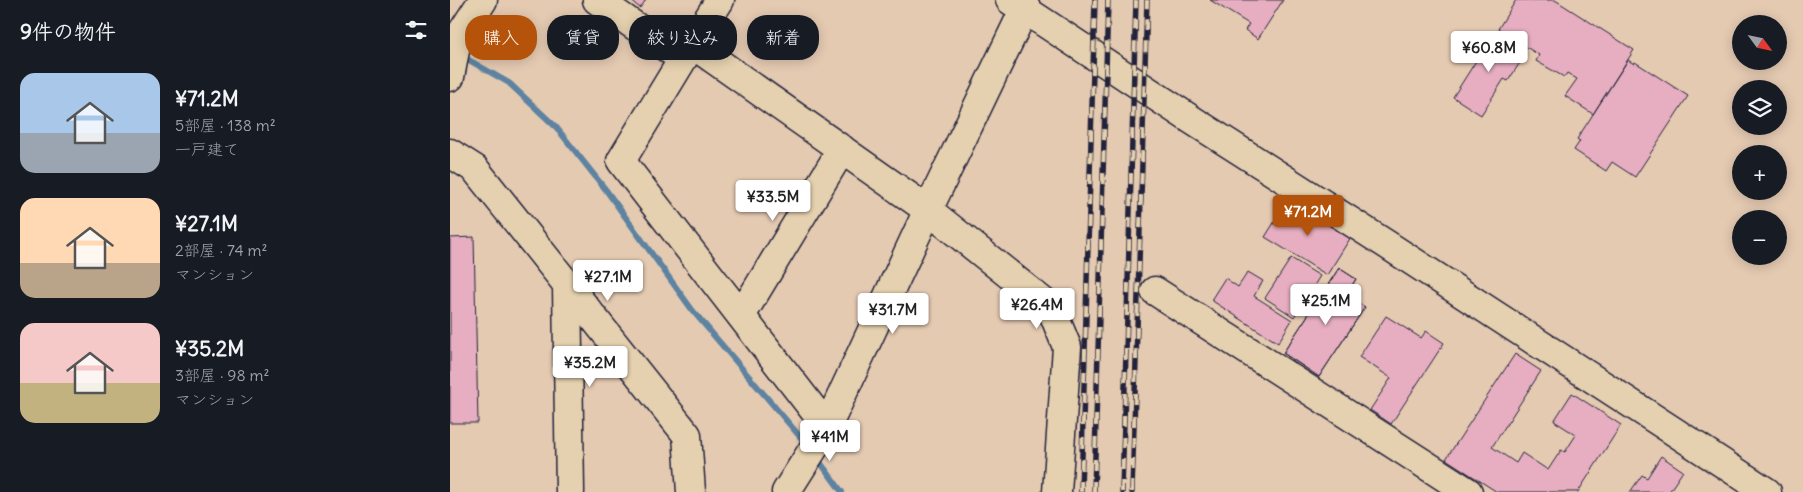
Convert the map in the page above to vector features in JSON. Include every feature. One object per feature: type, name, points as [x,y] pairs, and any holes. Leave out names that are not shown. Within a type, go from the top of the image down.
[{"type":"street","points":[[453,59],[484,0]]},
{"type":"street","points":[[597,0],[629,18]]},
{"type":"street","points":[[711,15],[720,0]]},
{"type":"street","points":[[786,492],[817,443],[928,210],[1019,3],[1192,120],[1767,492]]},
{"type":"street","points":[[683,60],[622,161],[741,316],[817,443]]},
{"type":"street","points":[[701,60],[842,149],[928,210],[1051,308],[1067,347],[1056,492]]},
{"type":"street","points":[[741,316],[842,149]]},
{"type":"street","points":[[450,153],[475,169],[687,435],[691,492]]},
{"type":"street","points":[[568,285],[570,492]]},
{"type":"street","points":[[1155,291],[1468,492]]},
{"type":"building","points":[[630,0],[646,0],[640,8]]},
{"type":"building","points":[[1210,0],[1283,0],[1258,39],[1245,30],[1249,24]]},
{"type":"building","points":[[1516,0],[1555,0],[1634,50],[1593,114],[1565,96],[1577,79],[1567,73],[1564,77],[1536,61],[1539,55],[1523,45],[1521,47],[1514,43],[1516,40],[1498,29]]},
{"type":"building","points":[[1495,31],[1523,49],[1518,58],[1521,61],[1508,81],[1504,79],[1481,115],[1453,97]]},
{"type":"building","points":[[1628,60],[1634,64],[1635,62],[1688,96],[1635,177],[1612,162],[1606,171],[1574,150],[1580,141],[1577,139]]},
{"type":"building","points":[[1289,199],[1351,237],[1327,275],[1265,237]]},
{"type":"building","points":[[474,237],[478,423],[450,423],[450,238]]},
{"type":"building","points":[[1291,258],[1320,276],[1294,317],[1265,298]]},
{"type":"building","points":[[1339,268],[1356,279],[1346,295],[1365,307],[1319,377],[1283,353]]},
{"type":"building","points":[[1339,268],[1356,279],[1346,295],[1365,307],[1319,377],[1283,353]]},
{"type":"building","points":[[1248,272],[1263,281],[1254,296],[1292,320],[1278,343],[1211,300],[1225,278],[1238,287]]},
{"type":"building","points":[[1386,316],[1421,338],[1426,331],[1444,343],[1391,424],[1370,410],[1391,378],[1359,357]]},
{"type":"building","points":[[1515,354],[1541,371],[1492,447],[1516,463],[1522,453],[1548,470],[1561,450],[1565,452],[1576,435],[1554,421],[1572,393],[1621,425],[1578,492],[1497,492],[1446,459]]},
{"type":"building","points":[[1661,456],[1683,471],[1669,492],[1630,492],[1642,475],[1647,478]]},
{"type":"waterway","points":[[460,55],[509,83],[556,127],[606,190],[693,311],[808,446]]},
{"type":"waterway","points":[[817,458],[842,492]]},
{"type":"railway","points":[[1081,492],[1095,0]]},
{"type":"railway","points":[[1094,492],[1108,0]]},
{"type":"railway","points":[[1122,492],[1136,0]]},
{"type":"railway","points":[[1132,492],[1147,0]]}]
